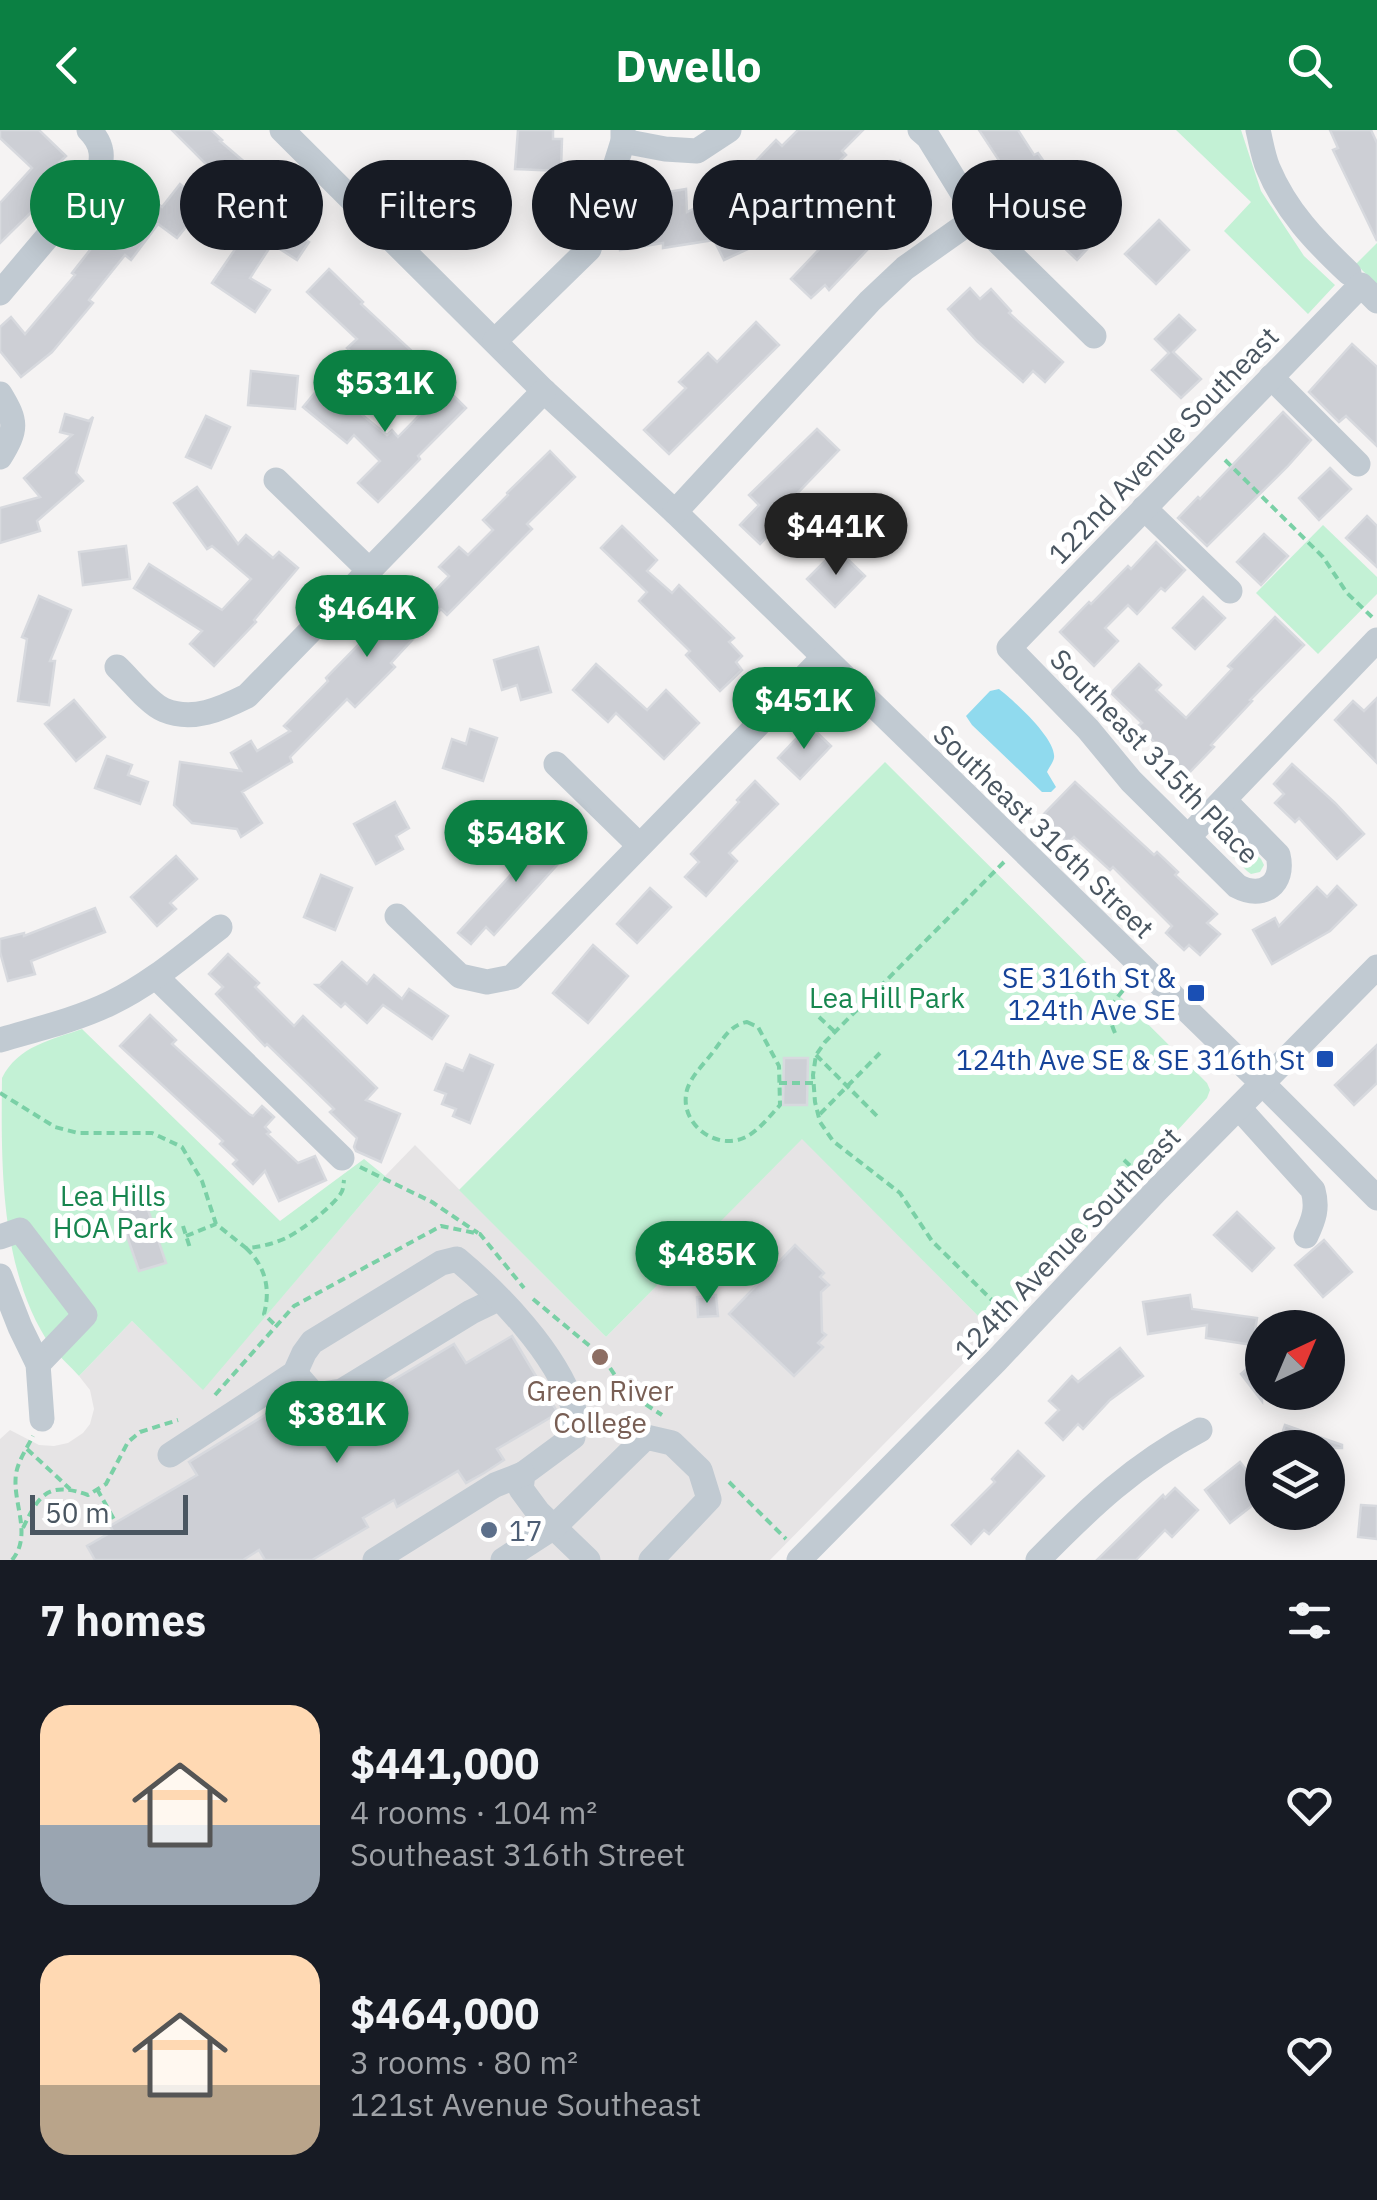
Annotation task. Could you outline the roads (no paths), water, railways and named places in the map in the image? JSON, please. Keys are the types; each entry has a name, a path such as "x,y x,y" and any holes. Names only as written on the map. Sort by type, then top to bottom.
{"street":[{"path":"0,293 98,178 103,157 95,136 88,130"},
{"name":"Southeast 316th Street","path":"282,130 544,390 675,512 1377,1198"},
{"path":"495,341 589,249 623,136 665,149 697,151 729,130"},
{"path":"920,130 952,177"},
{"path":"1258,130 1267,166 1299,222 1362,286"},
{"path":"675,512 870,301 905,268 952,235"},
{"path":"1005,250 1094,336"},
{"name":"122nd Avenue Southeast","path":"1009,648 1362,286"},
{"path":"1271,377 1358,464"},
{"path":"117,667 161,709 184,714 215,712 247,696 544,390"},
{"path":"0,394 11,412 13,436 0,457"},
{"path":"276,480 370,571"},
{"path":"1144,508 1230,591"},
{"name":"Southeast 315th Place","path":"1009,648 1088,729 1131,781 1238,886 1246,891 1266,890 1279,875 1278,856 1224,800"},
{"path":"1188,837 1373,651"},
{"path":"397,916 460,976 488,982 512,977 823,658"},
{"path":"556,764 639,845"},
{"path":"0,1040 111,1003 156,977 220,926"},
{"name":"124th Avenue Southeast","path":"801,1558 1377,966"},
{"path":"156,977 342,1158"},
{"path":"1239,1108 1313,1190 1315,1217 1306,1236"},
{"path":"0,1237 20,1230 85,1315 38,1364"},
{"path":"170,1455 296,1373 312,1342 441,1263 457,1260 478,1277 552,1362 574,1410 572,1436 523,1474 495,1486 374,1560"},
{"path":"2,1290 38,1364 42,1419"},
{"path":"296,1373 314,1395 342,1392 498,1300"},
{"path":"1038,1560 1118,1482 1167,1447 1200,1430"},
{"path":"503,1560 554,1527 646,1437 672,1443 700,1470 709,1498 651,1560"},
{"path":"523,1474 520,1489 588,1560"}],"water":[{"path":"999,689 1033,720 1049,741 1054,758 1047,772 1056,787 1051,792 1042,792 966,716 990,691"}],"place":[{"name":"SE 316th St & 124th Ave SE","path":"1196,993"},
{"name":"124th Ave SE & SE 316th St","path":"1325,1059"},
{"name":"Green River College","path":"600,1357"},
{"name":"17","path":"489,1530"}],"park label":[{"name":"Lea Hill Park","path":"887,997"},
{"name":"Lea Hills HOA Park","path":"113,1211"}]}
